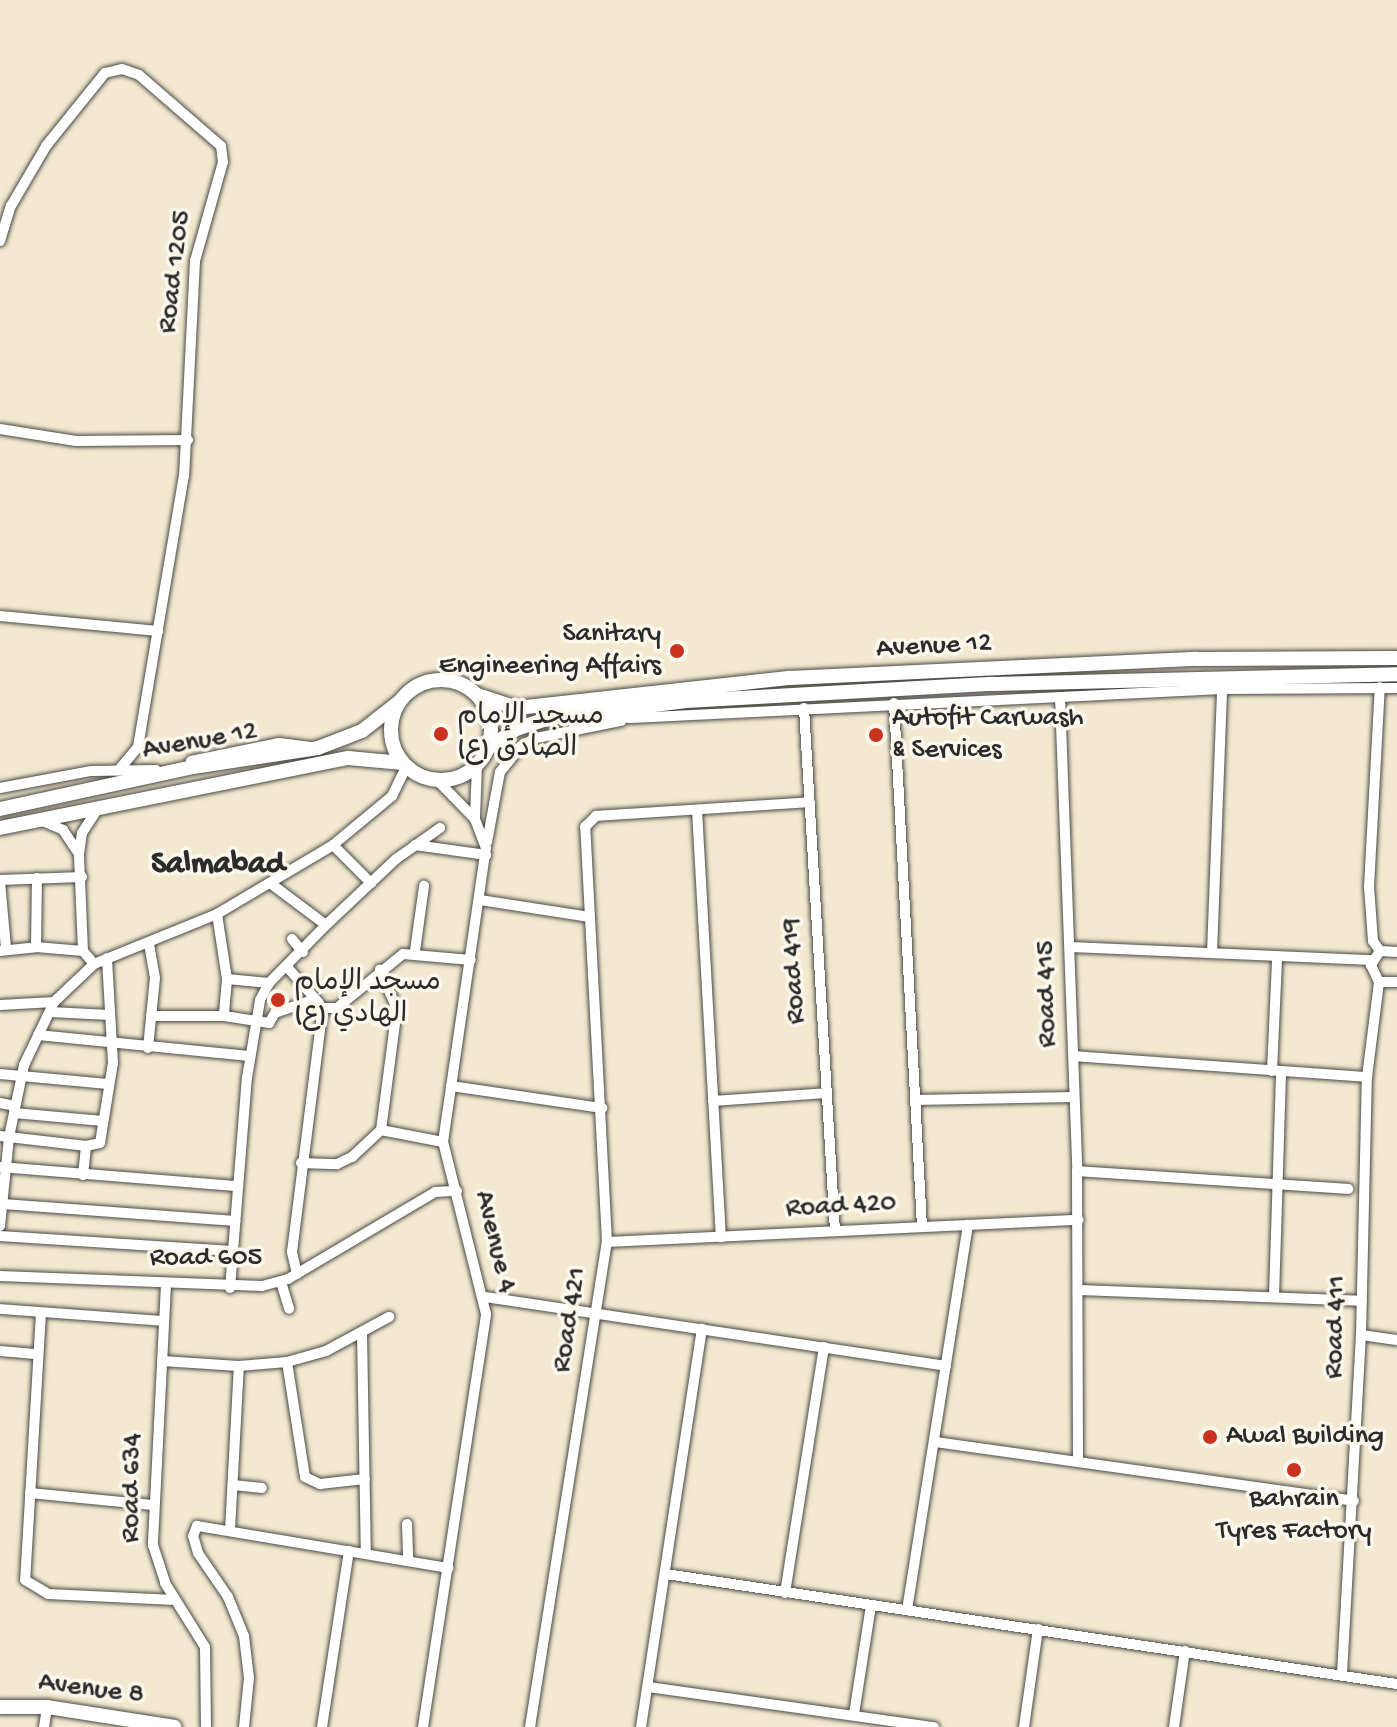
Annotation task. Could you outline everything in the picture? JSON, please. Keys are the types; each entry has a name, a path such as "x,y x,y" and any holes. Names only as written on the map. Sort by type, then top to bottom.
{"street":[{"name":"Road 1205","path":"0,241 11,206 46,146 105,73 122,69 139,75 217,140 223,162 201,230 192,293 188,440 138,747 119,770"},
{"path":"0,429 76,441 188,440"},
{"path":"0,616 158,631"},
{"name":"Avenue 12","path":"477,695 517,708 790,678 1197,659 1397,658"},
{"name":"Avenue 12","path":"488,748 532,723 587,713 792,693 1284,673 1397,674"},
{"path":"0,1226 4,1136 22,1076 52,1007 94,964 217,914 333,845 392,796 404,765 391,733 399,702 414,688 441,680 477,695 490,720 488,748 477,764 465,774 437,780 404,765"},
{"path":"1380,687 1369,887 1376,956 1371,970 1379,982 1397,982"},
{"path":"587,713 631,718 1222,689 1397,688"},
{"path":"1212,953 1222,689"},
{"name":"Road 415","path":"1060,697 1077,1171 1078,1462"},
{"name":"Avenue 12","path":"0,809 193,767 318,748 362,731 399,702"},
{"path":"894,703 922,1227"},
{"name":"Road 419","path":"804,708 835,1231"},
{"path":"415,845 486,851 500,772 521,746 631,718"},
{"path":"0,788 119,770 149,770 267,745 318,748"},
{"path":"138,747 149,770"},
{"name":"Avenue 12","path":"0,828 102,805 348,758 404,765"},
{"name":"Avenue 4","path":"423,1727 449,1568 485,1297 443,1142 486,851 475,819 477,764"},
{"name":"Avenue 4","path":"437,780 475,819"},
{"path":"721,1237 697,810 810,802"},
{"path":"94,964 83,951 79,854 86,823 102,805"},
{"name":"Road 421","path":"530,1727 607,1242 585,827 596,816 697,810"},
{"path":"38,819 63,830 79,854"},
{"path":"230,1288 249,1056 256,1021 269,983 371,883 440,828"},
{"path":"333,845 371,883"},
{"path":"82,877 0,881 3,945 83,951"},
{"path":"36,947 37,878"},
{"path":"270,883 326,925"},
{"path":"415,951 424,886"},
{"path":"480,900 590,917"},
{"path":"217,914 227,979 224,1016"},
{"path":"292,939 303,952"},
{"path":"148,1048 155,978 149,944"},
{"path":"1071,947 1212,953 1277,960 1376,956 1395,950"},
{"path":"151,1016 224,1016 271,1023 275,1013 319,1003 337,1008 380,970 415,951 471,960"},
{"path":"83,1175 103,1121 113,1045 107,958"},
{"path":"1274,1297 1277,960"},
{"path":"287,967 319,1003 294,1238 297,1274"},
{"path":"301,1163 337,1164 352,1157 381,1130 397,1009 380,970"},
{"path":"227,979 269,983"},
{"name":"Road 411","path":"1342,1674 1361,1335 1367,1077 1379,982"},
{"path":"0,1005 52,1007 110,1015"},
{"path":"38,1035 113,1045 249,1056"},
{"path":"1074,1056 1367,1077"},
{"path":"0,1074 108,1084"},
{"path":"451,1086 602,1108"},
{"path":"713,1101 826,1093"},
{"path":"915,1100 1073,1097"},
{"path":"0,1103 14,1109 103,1121"},
{"path":"381,1130 443,1142"},
{"path":"4,1136 92,1146"},
{"path":"3,1167 238,1186"},
{"name":"Road 605","path":"0,1276 230,1288 281,1282 435,1192 450,1168"},
{"path":"1077,1171 1348,1189"},
{"name":"Road 605","path":"435,1192 457,1191"},
{"path":"3,1204 235,1221"},
{"name":"Road 420","path":"607,1242 1078,1220"},
{"path":"907,1610 968,1225"},
{"path":"0,1236 233,1251"},
{"path":"294,1238 299,1256 311,1266"},
{"path":"281,1282 289,1309"},
{"name":"Road 634","path":"166,1285 152,1505 157,1564 175,1600 205,1647 206,1727"},
{"path":"1078,1290 1362,1301"},
{"path":"485,1297 946,1366"},
{"path":"0,1309 164,1321"},
{"path":"41,1313 23,1574 28,1586 48,1594 175,1600"},
{"path":"162,1361 239,1366 287,1362 362,1333 389,1317"},
{"path":"641,1727 702,1329"},
{"path":"362,1333 366,1554"},
{"path":"1361,1335 1397,1340"},
{"path":"785,1593 824,1347"},
{"path":"0,1351 38,1354"},
{"path":"287,1362 305,1477 320,1484 365,1479"},
{"path":"230,1530 239,1366"},
{"path":"935,1442 1354,1501"},
{"path":"233,1485 262,1488"},
{"path":"30,1493 152,1505"},
{"path":"407,1524 408,1561"},
{"path":"244,1727 249,1678 244,1636 193,1536 200,1525 449,1568"},
{"path":"322,1727 349,1551"},
{"path":"666,1574 1397,1684"},
{"path":"854,1714 871,1605"},
{"path":"1024,1727 1038,1629"},
{"path":"1174,1727 1185,1651"},
{"path":"648,1687 934,1727"},
{"name":"Avenue 8","path":"0,1707 47,1707 174,1727"},
{"path":"44,1727 47,1707"}],"place":[{"name":"Sanitary Engineering Affairs","path":"677,651"},
{"name":"مسجد الإمام الصادق (ع)","path":"441,734"},
{"name":"Autofit Carwash & Services","path":"876,735"},
{"name":"مسجد الإمام الهادي (ع)","path":"278,1000"},
{"name":"Awal Building","path":"1210,1437"},
{"name":"Bahrain Tyres Factory","path":"1294,1470"}],"district":[{"name":"Salmabad","path":"218,865"}]}
